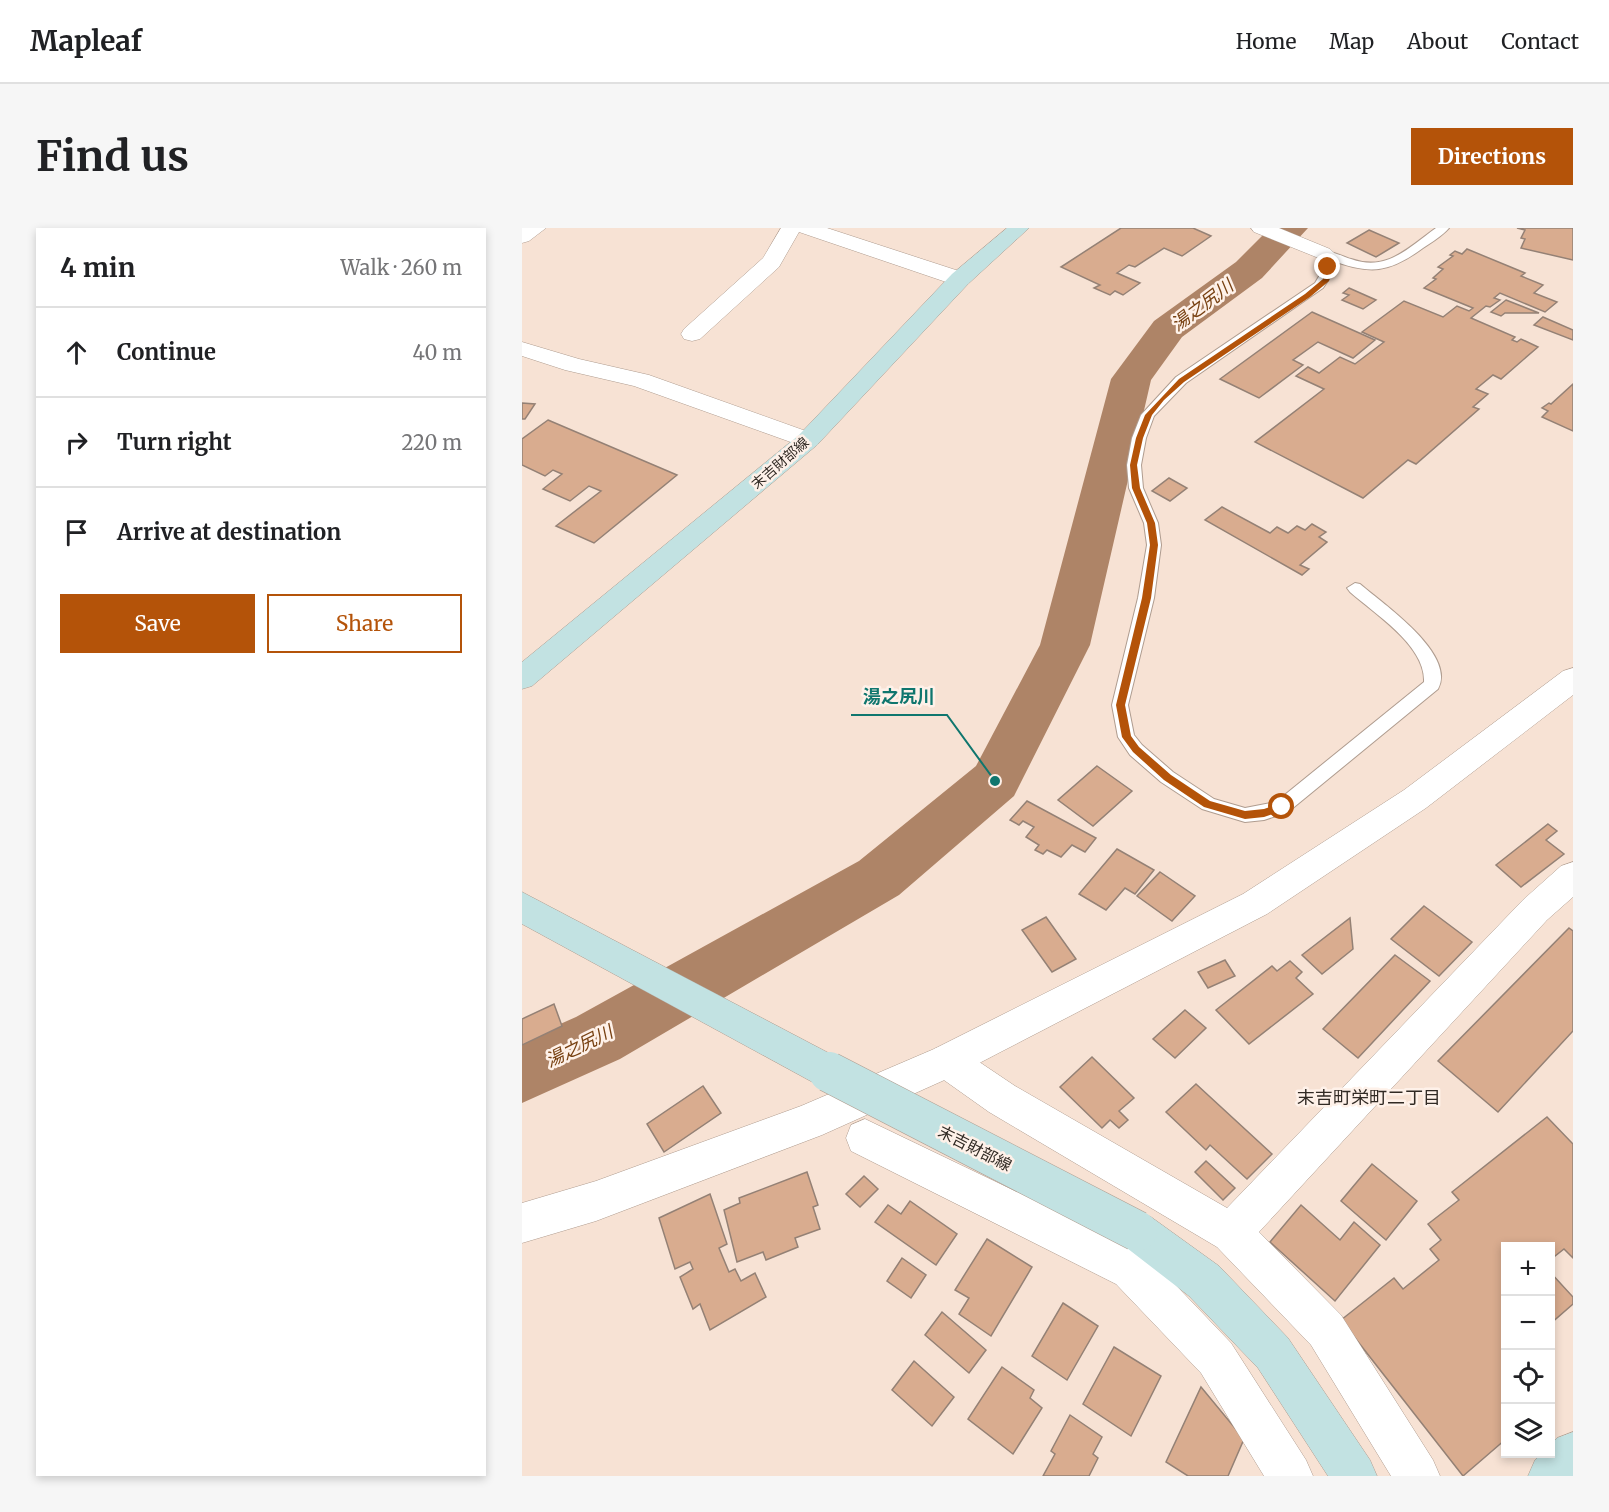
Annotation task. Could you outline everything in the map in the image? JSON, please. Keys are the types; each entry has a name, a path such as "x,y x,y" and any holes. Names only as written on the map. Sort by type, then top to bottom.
{"main road":[{"name":"末吉財部線","path":"522,678 808,440 960,279 1018,228"},
{"name":"末吉財部線","path":"522,907 829,1072 1137,1231 1204,1281 1273,1353 1354,1476"},
{"path":"1551,1476 1573,1454"}],"street":[{"path":"522,237 536,228"},
{"path":"692,334 771,262 791,228"},
{"path":"807,228 960,279"},
{"path":"1261,228 1323,253"},
{"path":"522,349 573,365 640,380 808,440"},
{"path":"522,1223 596,1201 808,1122 947,1061 1255,904 1414,799 1573,679"},
{"path":"1231,1233 1527,918 1573,876"},
{"path":"947,1061 1002,1099 1231,1233 1326,1330 1417,1476"},
{"path":"865,1138 1131,1269 1216,1358 1290,1476"}],"lane":[{"path":"1323,253 1364,266 1378,267 1392,264 1443,228"},
{"path":"1323,253 1328,267 1326,280 1308,296 1181,380 1148,415 1139,438 1134,465 1136,488 1151,523 1154,545 1146,598 1120,705 1126,737 1136,750 1167,777 1208,804 1245,815 1264,813 1282,807 1432,685 1433,671 1428,658 1355,588"}],"building":[{"path":"1121,228 1193,228 1211,236 1182,256 1164,248 1135,267 1129,265 1117,273 1140,283 1123,295 1115,291 1110,295 1094,288 1100,285 1061,267"},
{"path":"1517,228 1573,228 1573,260 1521,248 1525,239 1521,238 1525,230"},
{"path":"1369,230 1399,243 1376,257 1347,243"},
{"path":"1467,249 1525,273 1521,276 1543,285 1534,293 1557,302 1545,312 1500,293 1494,298 1500,300 1490,307 1486,306 1471,318 1515,337 1512,340 1517,342 1521,339 1538,347 1501,379 1493,375 1476,389 1488,394 1473,407 1479,409 1416,464 1408,460 1363,498 1255,442 1324,389 1296,376 1308,367 1319,373 1340,357 1355,364 1384,342 1362,332 1404,301 1443,317 1457,306 1469,311 1473,308 1424,288 1436,279 1433,278 1443,269 1438,267 1453,256 1450,255 1455,251 1462,254"},
{"path":"1349,288 1376,300 1363,309 1342,300 1349,295 1343,293"},
{"path":"1506,300 1539,313 1505,313 1501,316 1491,312"},
{"path":"1312,312 1375,340 1353,358 1318,342 1293,360 1303,365 1259,398 1220,379"},
{"path":"1543,317 1573,330 1573,340 1534,325"},
{"path":"1573,384 1573,431 1542,417 1548,411 1542,408 1551,404"},
{"path":"522,403 535,404 525,419 522,419"},
{"path":"548,420 677,475 594,543 556,526 601,491 589,486 570,501 543,489 562,474 553,470 545,476 522,465 522,439"},
{"path":"1169,478 1187,488 1170,501 1152,491"},
{"path":"1222,507 1270,533 1277,527 1288,533 1297,526 1305,530 1312,524 1326,532 1319,537 1327,542 1300,565 1309,569 1302,575 1205,520"},
{"path":"1097,766 1132,791 1093,826 1058,800"},
{"path":"1027,801 1096,838 1085,852 1072,845 1061,857 1047,850 1043,854 1035,850 1039,845 1026,837 1034,827 1023,821 1019,825 1010,820"},
{"path":"1548,824 1557,831 1546,840 1564,854 1521,887 1496,865"},
{"path":"1117,849 1154,870 1135,894 1125,888 1106,910 1079,894"},
{"path":"1160,872 1195,896 1172,921 1137,896"},
{"path":"1424,906 1472,942 1439,976 1391,939"},
{"path":"1046,917 1076,959 1052,972 1022,930"},
{"path":"1350,918 1353,949 1322,974 1302,955"},
{"path":"1569,928 1573,931 1573,1031 1498,1112 1438,1061"},
{"path":"1395,955 1430,981 1358,1058 1323,1029"},
{"path":"1225,960 1235,976 1208,988 1198,972"},
{"path":"1290,961 1302,972 1296,978 1313,994 1249,1044 1216,1010 1272,966 1277,971"},
{"path":"554,1004 562,1026 522,1045 522,1019"},
{"path":"1185,1010 1206,1028 1175,1058 1153,1039"},
{"path":"1092,1057 1134,1098 1119,1111 1128,1120 1119,1128 1110,1120 1102,1128 1060,1087"},
{"path":"1196,1084 1272,1154 1247,1179 1210,1145 1206,1150 1166,1112"},
{"path":"703,1086 721,1113 664,1152 647,1124"},
{"path":"1547,1117 1573,1144 1573,1258 1564,1249 1555,1256 1555,1242 1501,1242 1501,1443 1463,1476 1341,1320 1394,1278 1403,1289 1439,1260 1430,1249 1441,1240 1428,1224 1459,1200 1452,1192"},
{"path":"1206,1161 1235,1188 1223,1200 1195,1172"},
{"path":"1372,1164 1417,1201 1386,1240 1341,1201"},
{"path":"807,1172 818,1205 813,1207 820,1229 795,1238 798,1247 766,1260 763,1252 737,1262 724,1210 740,1203 739,1198"},
{"path":"864,1176 878,1189 860,1207 846,1194"},
{"path":"710,1194 727,1244 719,1248 729,1272 735,1269 741,1281 755,1273 766,1297 710,1330 700,1304 693,1309 680,1277 693,1269 690,1262 675,1269 659,1218"},
{"path":"910,1201 957,1234 936,1265 875,1222 888,1205 901,1214"},
{"path":"1301,1205 1340,1240 1354,1222 1380,1245 1335,1301 1270,1242"},
{"path":"987,1239 1032,1267 991,1336 959,1314 969,1298 955,1290"},
{"path":"902,1258 926,1275 911,1298 887,1281"},
{"path":"1555,1277 1573,1297 1573,1304 1555,1320"},
{"path":"1063,1303 1098,1326 1067,1380 1032,1356"},
{"path":"942,1312 986,1350 969,1373 925,1335"},
{"path":"1114,1347 1161,1376 1131,1436 1083,1404"},
{"path":"914,1361 954,1397 932,1426 892,1390"},
{"path":"1002,1367 1034,1390 1030,1398 1042,1408 1013,1454 968,1419"},
{"path":"1201,1387 1244,1439 1228,1476 1188,1476 1166,1462"},
{"path":"1070,1415 1102,1437 1093,1454 1098,1458 1089,1476 1043,1476 1055,1454 1051,1451"}],"waterway":[{"name":"湯之尻川","path":"522,1073 598,1038 879,878 995,781 1065,645 1131,379 1168,329 1249,270 1290,228"}],"place":[{"name":"湯之尻川","path":"995,781"}],"district":[{"name":"末吉町栄町二丁目","path":"1369,1097"}],"route":[{"path":"1282,807 1264,813 1245,815 1225,811 1208,804 1167,777 1136,750 1126,737 1120,705 1146,598 1154,545 1151,523 1136,488 1134,465 1139,438 1148,415 1162,398 1181,380 1308,296 1326,280 1328,267"}]}
